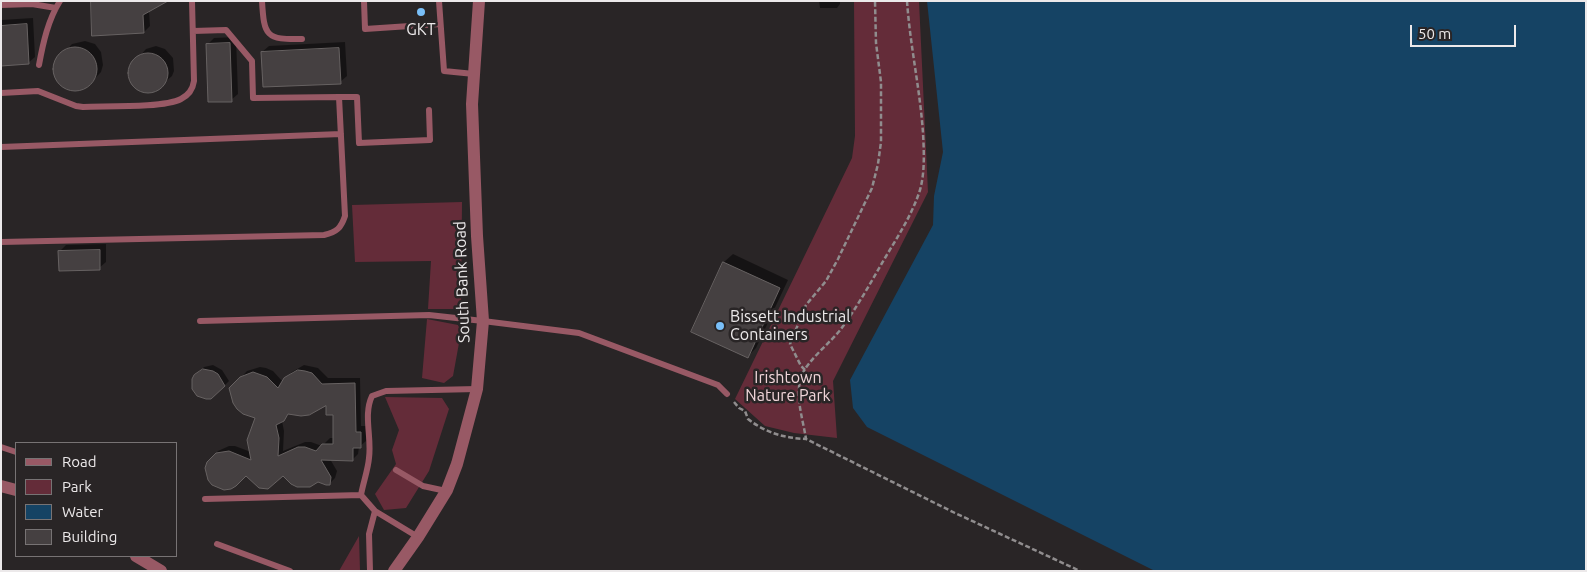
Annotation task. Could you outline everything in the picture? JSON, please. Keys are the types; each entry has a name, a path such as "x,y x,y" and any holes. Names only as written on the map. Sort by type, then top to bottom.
{"street":[{"name":"South Bank Road","path":"394,571 418,537 446,491 457,464 477,389 483,321 476,226 472,104 479,1"},
{"path":"1,486 15,490"},
{"path":"138,557 158,570"}],"lane":[{"path":"1,93 38,91 83,107 165,104 182,99 193,88 194,81 192,1"},
{"path":"262,1 263,24 268,32 280,40 302,39"},
{"path":"364,1 364,29 440,24"},
{"path":"439,1 444,71 474,74"},
{"path":"1,5 58,4 42,44 39,65"},
{"path":"192,31 226,30 252,61 253,98 357,97 359,143 430,140 429,110"},
{"path":"1,242 324,235 334,233 341,227 345,216 339,97"},
{"path":"1,147 341,134"},
{"path":"200,322 429,315 579,333 718,385 727,394"},
{"path":"361,496 370,457 368,404 372,396 386,391 477,389"},
{"path":"1,446 15,452"},
{"path":"396,470 422,486 446,491"},
{"path":"205,500 361,496 375,511 418,537"},
{"path":"370,571 369,534 375,511"},
{"path":"217,544 290,571"}],"path":[{"path":"805,370 790,344 796,325 806,305 826,281 838,259 872,188 878,164 881,142 881,82 876,43 875,1"},
{"path":"806,439 800,405 799,386 802,374 831,341 863,298 909,217 920,190 924,148 921,105 907,1"},
{"path":"727,394 739,408 745,411 748,419 754,424 786,438 806,439 955,513 1080,571"}],"green space":[{"name":"Irishtown Nature Park","path":"854,1 919,1 928,192 833,381 837,438 794,433 765,426 735,399 852,158 855,136"},
{"path":"462,202 461,309 428,309 431,261 355,262 352,205"},
{"path":"427,319 458,325 461,332 453,376 444,383 422,378"},
{"path":"385,397 442,398 449,409 429,471 406,508 384,510 375,494 396,464 392,450 399,430"},
{"path":"359,536 360,571 339,571"}],"water":[{"path":"927,1 1586,1 1586,571 1155,571 867,427 853,408 850,380 933,225 934,196 943,152"}],"building":[{"path":"91,1 168,1 143,15 144,33 92,36"},
{"path":"27,24 29,64 1,66 1,26"},
{"path":"230,43 232,102 208,102 206,44"},
{"path":"75,47 87,51 93,57 97,69 93,81 87,87 75,91 63,87 57,81 53,69 57,57 63,51"},
{"path":"339,48 341,84 263,87 261,52"},
{"path":"152,53 159,56 165,62 168,73 167,81 159,90 152,93 144,93 137,90 129,81 128,69 131,62 140,54"},
{"path":"100,250 100,270 59,271 58,251"},
{"path":"723,262 780,288 748,358 691,332"},
{"path":"203,369 218,374 225,386 211,399 197,396 192,389 194,375"},
{"path":"298,370 312,373 322,384 355,383 356,432 361,432 361,448 353,448 353,461 321,460 331,477 330,485 318,482 310,487 297,487 283,476 268,489 259,488 246,476 231,489 224,490 212,485 208,480 205,468 207,462 216,453 229,451 251,460 247,440 255,418 243,414 237,409 233,403 229,388 240,377 253,372 267,377 278,388 284,378","holes":["326,406 326,415 333,415 333,444 322,444 316,451 305,447 298,447 278,456 279,438 276,425 284,421 288,414 309,415"]}],"place":[{"name":"GKT","path":"421,12"},
{"name":"Bissett Industrial Containers","path":"720,326"}]}
